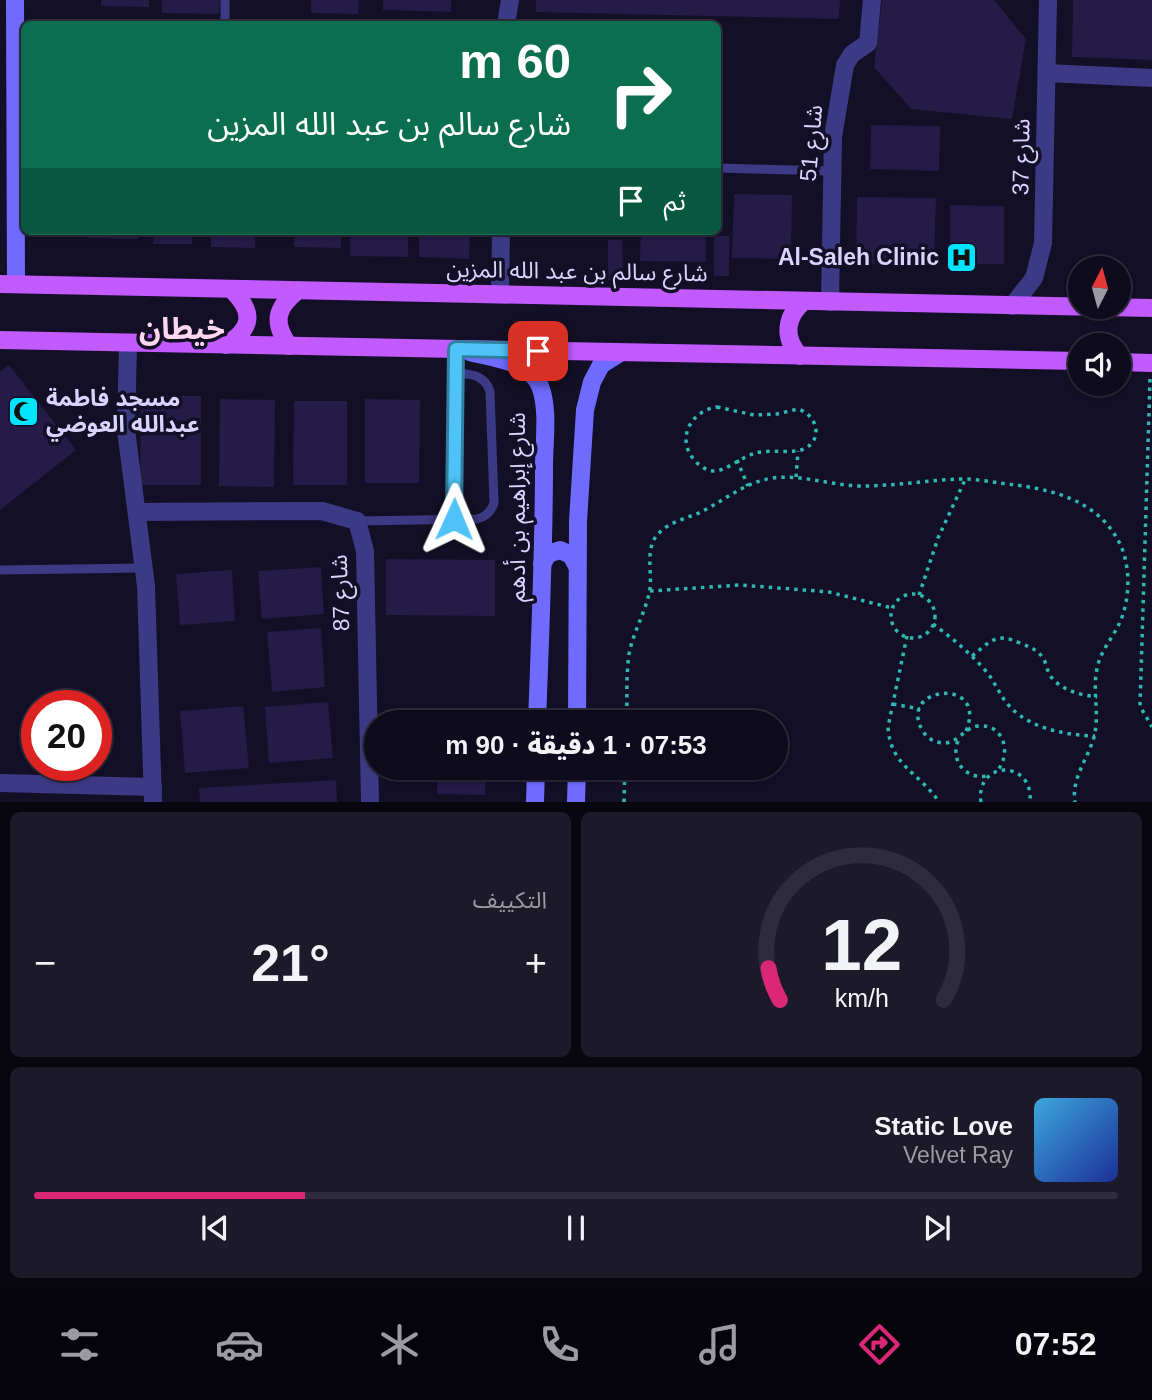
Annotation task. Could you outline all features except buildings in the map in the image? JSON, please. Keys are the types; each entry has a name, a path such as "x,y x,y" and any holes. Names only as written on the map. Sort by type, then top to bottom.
{"main road":[{"name":"شارع سالم بن عبد الله المزين","path":"8,284 1152,308"},
{"path":"226,345 241,335 248,319 244,302 232,289"},
{"path":"289,346 280,333 278,317 284,302 297,291"},
{"path":"800,356 790,343 788,327 793,312 804,301"},
{"path":"0,340 1068,361"},
{"path":"1131,362 1151,363"}],"street":[{"path":"8,284 15,0"},
{"path":"506,21 510,0"},
{"name":"51 شارع","path":"830,302 833,138 845,65 852,54 868,43 872,0"},
{"name":"شارع 37","path":"1012,306 1034,278 1043,243 1048,0"},
{"path":"1047,73 1152,78"},
{"path":"500,293 501,235"},
{"path":"0,783 153,794 144,568 126,430 128,343"},
{"name":"شارع إبراهيم بن أدهم","path":"456,349 515,364 540,385 544,413 537,710"},
{"path":"577,710 578,521 585,410 592,382 601,365 620,353"},
{"name":"شارع 87","path":"138,512 322,511 357,521 365,551 370,802"},
{"path":"542,564 548,554 560,550 571,555 578,566"},
{"path":"535,802 536,780"},
{"path":"576,780 576,802"}],"lane":[{"path":"225,0 225,21"},
{"path":"721,168 832,172"},
{"path":"454,519 456,349"},
{"path":"357,521 483,518 492,509 494,503 490,391 484,380 478,376 456,373"},
{"path":"0,570 144,568"}],"path":[{"path":"1151,363 1140,706 1152,727"},
{"path":"717,407 754,415 777,414 798,408 811,416 817,430 811,444 798,451 756,453 719,471 711,470 692,458 686,444 686,436 696,415 717,407"},
{"path":"796,478 798,451"},
{"path":"737,460 748,486"},
{"path":"627,710 629,656 650,591 651,547 657,535 667,527 748,486 775,478 862,486 965,479 1031,485 1060,494 1087,507 1111,526 1122,548 1128,572 1127,597 1121,621 1101,654 1097,668 1095,736 1085,765 1076,780 1075,802"},
{"path":"919,595 938,538 965,479"},
{"path":"650,591 752,586 829,592 892,608"},
{"path":"906,594 919,595 931,603 933,624 922,635 900,634 891,622 892,608 895,602 906,594"},
{"path":"933,624 963,646 988,673 1008,704 1027,718 1048,729 1071,735 1095,736"},
{"path":"906,636 888,727 892,750 939,802"},
{"path":"972,656 992,640 1010,638 1040,654 1045,660 1049,676 1059,685 1071,691 1097,697"},
{"path":"958,738 955,754 961,768 974,776 990,775 997,771 1006,756 1006,748 998,733 982,726 944,743 929,738 920,725 920,709 931,696 939,693 955,695 962,699 970,714 966,731"},
{"path":"893,704 920,709"},
{"path":"997,771 1015,772 1022,776 1031,791 1030,802"},
{"path":"981,802 980,790 990,775"},
{"path":"624,802 625,780"}],"place":[{"name":"Al-Saleh Clinic","path":"962,257"},
{"name":"مسجد فاطمة عبدالله العوضي","path":"23,411"}],"district":[{"name":"خيطان","path":"182,329"}],"route":[{"path":"454,519 456,349 538,351"}]}
